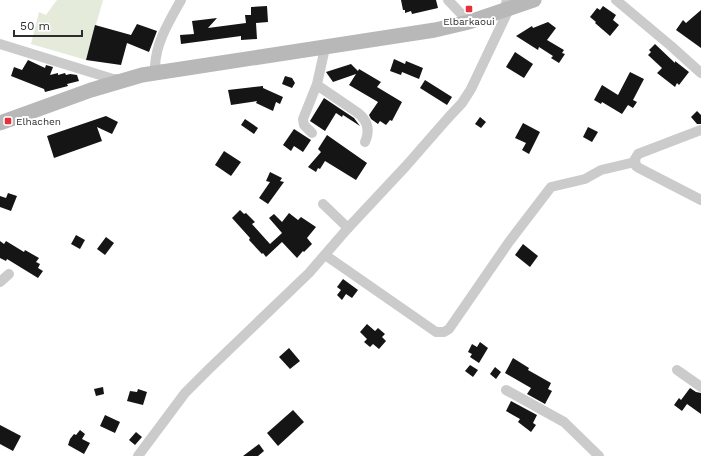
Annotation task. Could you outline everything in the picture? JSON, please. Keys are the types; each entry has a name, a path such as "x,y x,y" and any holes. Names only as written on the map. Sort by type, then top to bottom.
{"main road":[{"path":"0,123 92,90 127,80 162,72 326,48 435,30 469,22 508,5 534,0"}],"street":[{"path":"162,72 156,66 158,50 164,32 182,0"},
{"path":"448,0 469,22"},
{"path":"616,0 701,73"},
{"path":"138,456 190,388 309,273 462,103 472,89 508,5"},
{"path":"0,44 113,79 127,80"},
{"path":"312,133 304,125 303,119 317,85 326,48"},
{"path":"317,85 364,118 368,126 365,142"},
{"path":"701,130 635,156 636,166 643,171 701,200"},
{"path":"325,255 436,332 444,332 449,329 550,187 585,179 601,170 635,162"},
{"path":"323,204 348,228"},
{"path":"0,282 10,274"},
{"path":"677,370 701,387"},
{"path":"506,390 564,422 599,456"}],"green space":[{"path":"57,0 103,0 86,60 31,44 39,12 46,15"}],"building":[{"path":"401,0 436,0 438,8 412,14 411,11 405,13"},
{"path":"267,6 268,22 256,23 257,39 241,40 241,36 181,44 180,35 194,34 192,21 217,18 208,28 246,23 245,15 251,15 251,7"},
{"path":"603,6 616,15 613,20 619,25 610,36 590,17 597,8 600,10"},
{"path":"701,10 701,48 676,30 683,20 686,23"},
{"path":"548,22 556,28 547,40 564,50 562,53 565,54 559,63 551,58 553,56 539,47 538,50 516,36 532,26 533,28"},
{"path":"137,24 157,31 149,52 127,43 121,65 86,60 95,25 131,35"},
{"path":"655,44 675,63 675,61 689,72 679,85 677,83 675,87 657,73 662,68 648,55 651,52 649,50"},
{"path":"515,52 533,64 524,78 506,67"},
{"path":"394,59 405,64 406,61 423,68 419,79 402,72 401,75 390,71"},
{"path":"28,60 45,68 46,65 53,67 50,75 65,73 66,75 77,75 79,81 67,84 68,86 45,92 44,89 11,76 14,67 22,70"},
{"path":"351,64 358,71 359,69 381,82 377,87 402,102 392,121 390,120 386,125 380,121 378,124 371,119 369,115 378,102 349,85 356,74 333,82 326,72"},
{"path":"630,72 644,79 633,100 637,102 633,108 628,105 622,114 602,102 601,104 594,100 602,85 618,95"},
{"path":"285,76 292,78 295,83 292,88 282,84"},
{"path":"425,80 452,97 447,105 420,88"},
{"path":"263,86 263,88 283,97 280,104 276,102 273,111 256,103 257,101 231,105 228,90"},
{"path":"324,98 354,118 360,126 343,115 342,117 336,113 325,131 310,121"},
{"path":"697,111 701,115 701,124 697,124 691,117"},
{"path":"106,116 118,122 112,134 97,127 102,141 54,158 47,136"},
{"path":"480,117 486,122 481,128 475,124"},
{"path":"245,119 258,128 254,134 241,125"},
{"path":"523,123 540,132 529,154 522,150 526,143 515,138"},
{"path":"588,127 598,132 592,142 583,137"},
{"path":"294,129 311,140 303,152 294,146 291,151 283,145"},
{"path":"327,135 367,163 356,180 325,161 316,172 308,167 321,152 318,149"},
{"path":"224,151 241,162 231,176 215,165"},
{"path":"270,172 282,178 280,181 284,182 268,204 259,198 270,182 266,181"},
{"path":"8,193 17,196 11,211 0,207 0,196 6,198"},
{"path":"240,210 244,214 246,213 255,222 252,224 270,244 282,233 269,218 274,214 282,222 289,213 298,220 301,217 316,227 307,238 312,244 297,258 282,242 266,257 249,240 250,238 232,218"},
{"path":"76,235 85,240 80,249 71,244"},
{"path":"106,237 114,243 105,255 97,249"},
{"path":"0,241 4,244 6,241 24,252 25,250 39,258 36,262 40,264 38,268 43,271 38,278 7,259 6,261 0,258"},
{"path":"523,244 538,256 530,267 515,255"},
{"path":"343,279 358,290 352,298 346,294 342,300 337,295 341,290 337,287"},
{"path":"367,324 375,331 378,328 385,334 382,337 386,341 379,349 373,344 370,347 364,342 367,339 360,332"},
{"path":"480,342 488,348 479,363 470,357 472,354 468,352 472,344 477,347"},
{"path":"289,348 300,361 290,369 279,357"},
{"path":"513,358 529,368 528,370 551,383 548,389 552,391 545,404 527,394 531,388 505,373"},
{"path":"470,365 478,370 473,377 465,371"},
{"path":"495,367 501,372 496,379 490,374"},
{"path":"103,387 104,394 96,396 94,389"},
{"path":"690,388 701,393 701,414 687,404 682,411 674,405 679,398 681,400"},
{"path":"138,389 147,392 143,405 127,401 130,391 137,392"},
{"path":"511,401 537,415 533,423 536,425 531,432 518,422 520,419 506,411"},
{"path":"293,410 304,422 278,446 267,433"},
{"path":"105,415 120,422 115,433 100,426"},
{"path":"0,425 21,436 13,451 0,444"},
{"path":"80,430 85,434 82,439 90,443 84,454 68,445 74,434 76,435"},
{"path":"136,432 142,437 135,445 129,440"},
{"path":"259,444 264,451 258,456 243,456"}],"place":[{"name":"Elbarkaoui","path":"469,9"},
{"name":"Elhachen","path":"8,121"}]}
